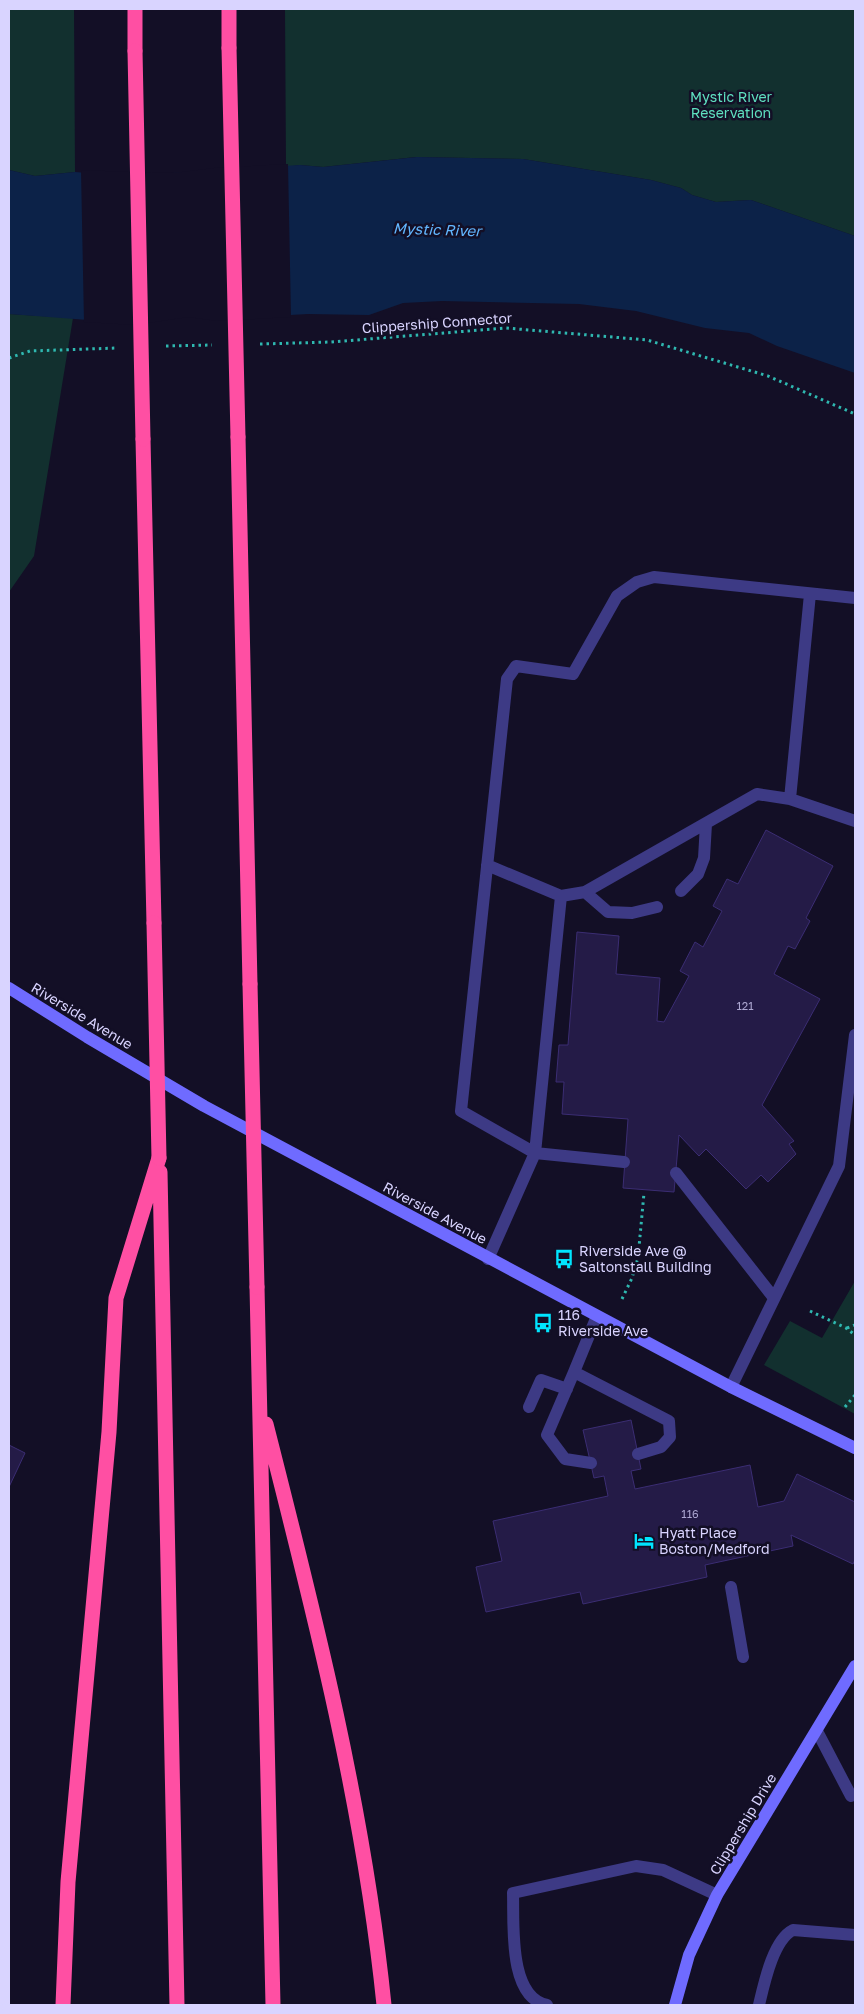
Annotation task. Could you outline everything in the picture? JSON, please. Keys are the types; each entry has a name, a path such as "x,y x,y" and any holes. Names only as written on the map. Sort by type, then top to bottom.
{"highway":[{"path":"134,9 178,2005"},
{"path":"228,9 273,2005"},
{"path":"62,2005 68,1882 108,1432 116,1298 159,1158"},
{"path":"260,1397 316,1620 350,1776 373,1913 384,2005"}],"main road":[{"name":"Riverside Avenue","path":"9,988 87,1037 204,1106 731,1387 855,1448"},
{"name":"Clippership Drive","path":"675,2005 689,1955 717,1895 818,1731 855,1666"}],"lane":[{"path":"624,1162 535,1153 461,1111 507,679 516,666 573,674 617,596 637,582 654,577 855,598"},
{"path":"790,799 810,594"},
{"path":"487,865 561,896 585,892 757,794 790,799 855,821"},
{"path":"681,891 698,874 704,858 706,824"},
{"path":"585,892 608,912 632,913 657,907"},
{"path":"488,1259 535,1153 561,896"},
{"path":"731,1387 839,1166 855,1036"},
{"path":"676,1173 774,1298"},
{"path":"591,1463 565,1458 547,1435 597,1316"},
{"path":"574,1372 669,1421 670,1437 661,1447 638,1454"},
{"path":"529,1407 541,1380 567,1389"},
{"path":"731,1587 742,1658"},
{"path":"818,1731 851,1796"},
{"path":"547,2005 540,2004 524,1988 515,1962 513,1893 636,1866 663,1870 717,1895"},
{"path":"760,2005 776,1951 784,1937 793,1930 855,1935"}],"path":[{"name":"Clippership Connector","path":"253,344 331,342 506,328 647,340 768,376 855,414"},
{"path":"156,347 214,345"},
{"path":"9,358 30,350 117,348"},
{"path":"622,1299 632,1278 638,1258 644,1193"},
{"path":"810,1311 846,1328 855,1335"},
{"path":"846,1328 855,1325"},
{"path":"845,1407 855,1395"}],"green space":[{"path":"9,9 74,9 75,172 35,176 9,170"},
{"name":"Mystic River Reservation","path":"285,9 855,9 855,236 751,200 716,202 692,195 681,188 651,180 523,159 416,157 323,167 300,165 286,167"},
{"path":"9,314 73,318 34,556 9,592"},
{"path":"855,1281 855,1414 764,1365 790,1321 822,1338"}],"water":[{"name":"Mystic River","path":"417,157 523,159 651,180 681,188 692,195 716,202 751,200 855,236 855,373 777,346 749,333 705,328 636,311 579,304 442,301 403,303 369,315 308,314 217,319 188,315 101,321 9,314 9,170 35,176 75,172 123,176 300,165 323,167"}],"pier":[{"path":"288,164 291,317 217,321 188,317 135,325 84,322 81,170 152,173"}],"building":[{"path":"766,830 833,866 806,918 810,921 795,949 788,946 774,974 820,999 762,1105 794,1141 789,1144 796,1154 768,1182 761,1175 746,1189 706,1149 699,1156 679,1135 674,1192 623,1188 628,1119 562,1114 564,1082 556,1082 559,1045 568,1045 577,932 619,936 616,974 660,978 657,1021 664,1022 689,976 680,971 695,942 703,947 722,911 713,906 727,879 738,884"},
{"path":"631,1420 641,1469 631,1471 635,1489 750,1465 758,1507 784,1501 797,1474 855,1502 855,1560 853,1564 791,1535 793,1546 705,1565 707,1577 583,1604 580,1592 486,1612 476,1567 502,1561 493,1521 608,1496 604,1476 594,1478 583,1430"},
{"path":"9,1445 25,1453 9,1487"}],"place":[{"name":"Riverside Ave @ Saltonstall Building","path":"564,1259"},
{"name":"116 Riverside Ave","path":"543,1323"},
{"name":"Hyatt Place Boston/Medford","path":"644,1541"}]}
